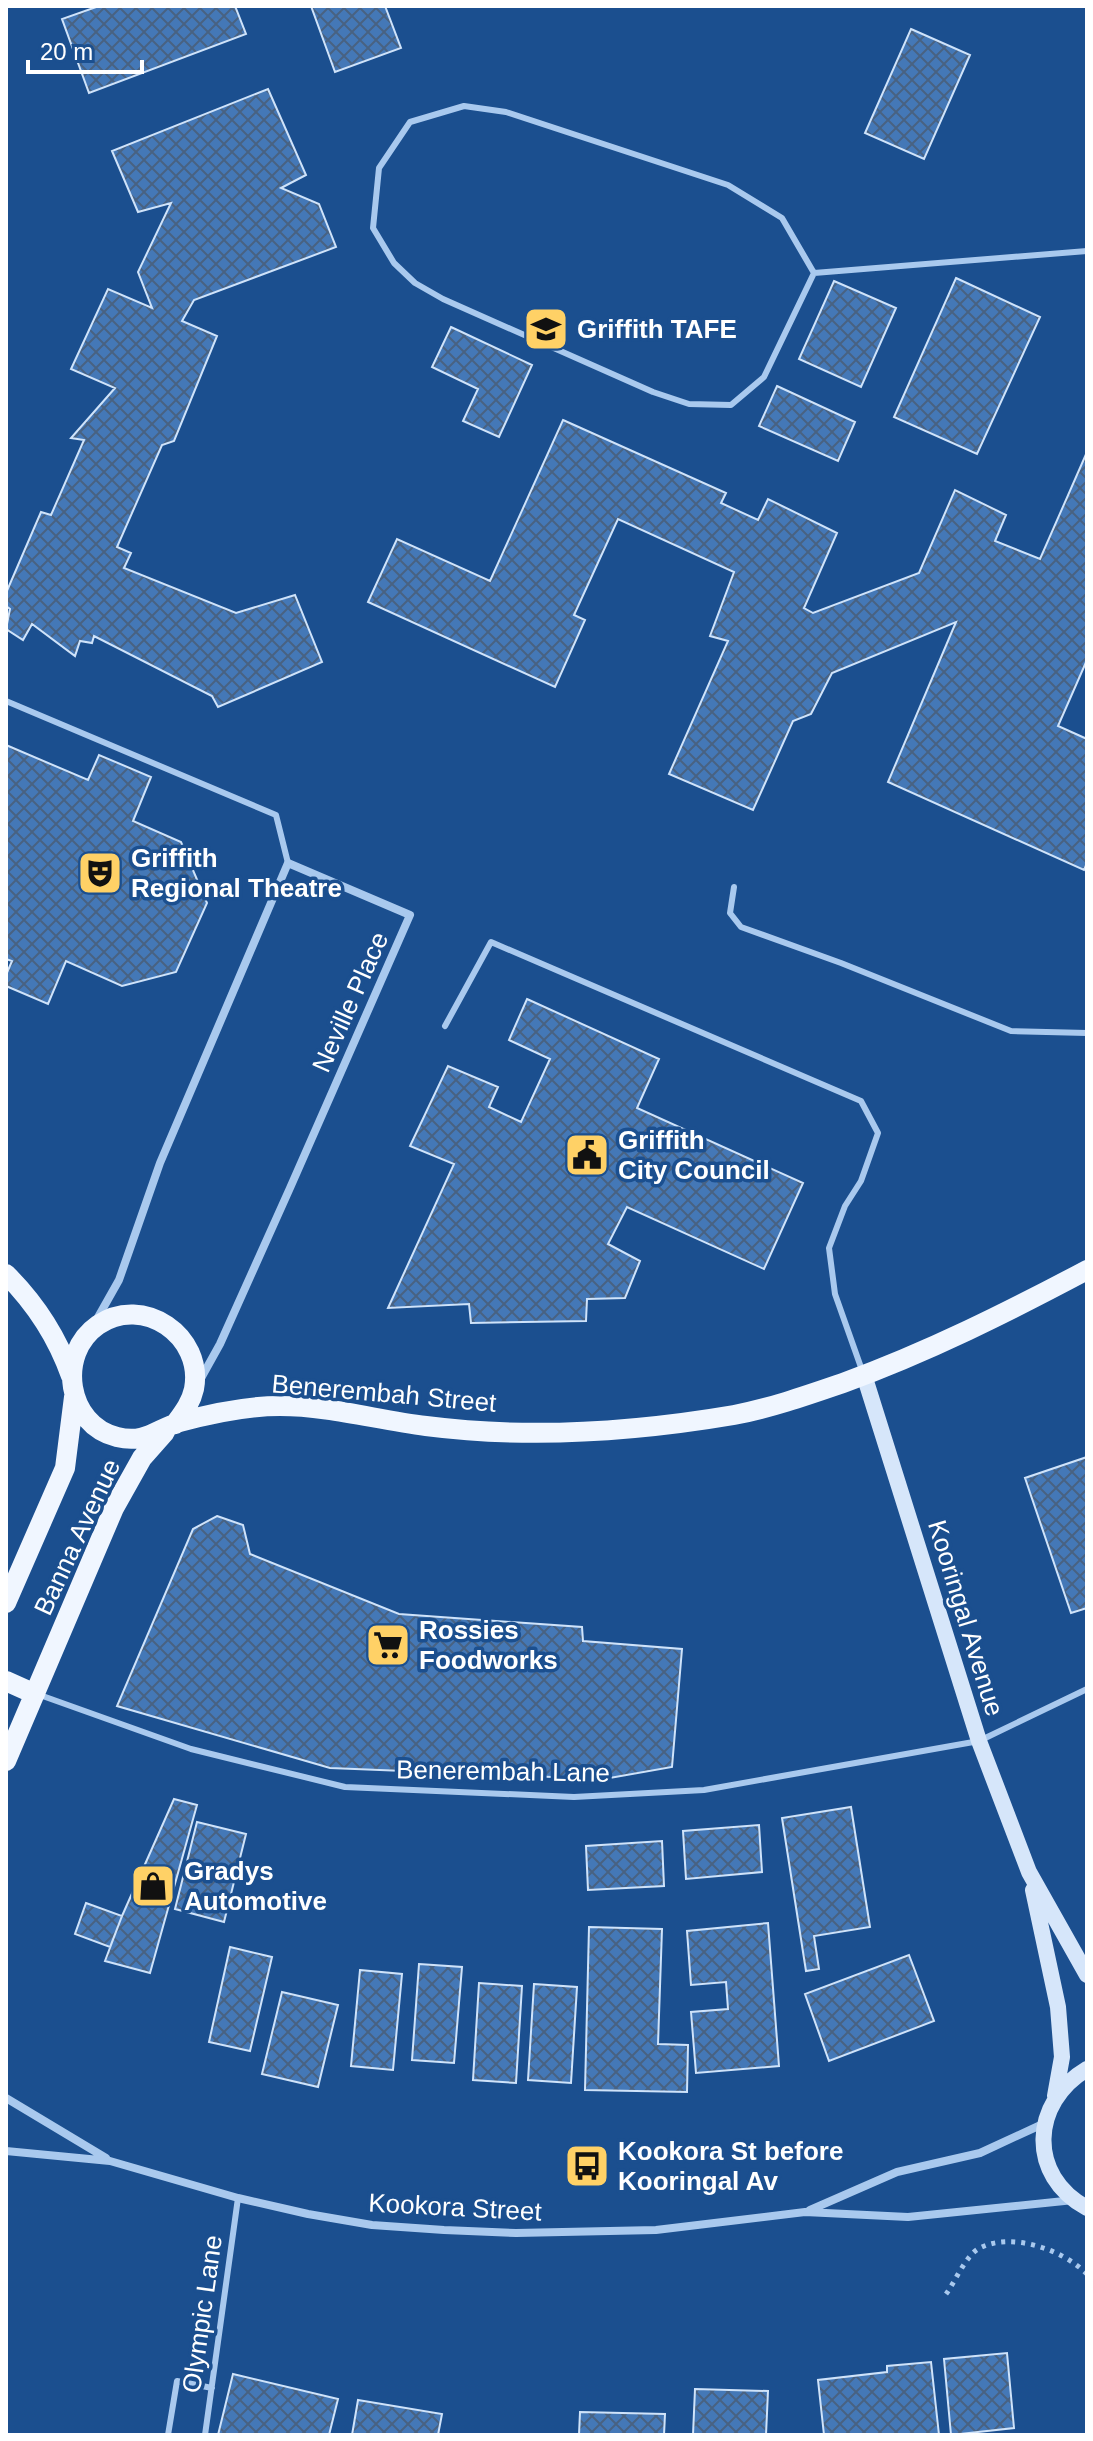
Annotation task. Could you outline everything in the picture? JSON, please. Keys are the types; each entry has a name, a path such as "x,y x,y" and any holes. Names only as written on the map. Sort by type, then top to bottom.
{"main road":[{"name":"Benerembah Street","path":"171,1426 218,1413 279,1406 306,1407 427,1426 491,1431 657,1426 738,1414 803,1397 952,1339 1087,1270"},
{"path":"6,1274 49,1325 61,1347 74,1397 90,1421 113,1436 132,1439 151,1436 171,1426 186,1409 194,1391 196,1373 191,1354 175,1331 152,1317 133,1314 115,1317 98,1325 85,1338 75,1356 71,1376"},
{"name":"Banna Avenue","path":"6,1603 65,1468 74,1397"},
{"name":"Banna Avenue","path":"6,1761 126,1484 142,1458 171,1426"},
{"path":"6,1681 35,1694"}],"street":[{"name":"Neville Place","path":"194,1391 220,1344 410,915 288,863"},
{"path":"85,1338 119,1280 160,1163 288,863"},
{"name":"Kooringal Avenue","path":"864,1375 979,1741 1029,1872 1087,1975"},
{"name":"Kooringal Avenue","path":"1029,1872 1058,2007 1062,2057 1055,2096 1045,2123"},
{"path":"1055,2096 1072,2078 1087,2069"},
{"name":"Kookora Street","path":"6,2098 110,2161"},
{"path":"1045,2123 1043,2145 1048,2166 1059,2185 1080,2204"},
{"name":"Kookora Street","path":"805,2212 897,2172 980,2153 1045,2123"},
{"name":"Kookora Street","path":"6,2151 110,2161 238,2198 372,2225 516,2233 656,2230 805,2212 908,2217 1080,2204"}],"lane":[{"path":"464,106 506,112 728,185 782,218 814,273 764,377 731,405 689,404 653,392 443,299 415,283 394,263 373,228 379,168 410,122 464,106"},
{"path":"814,273 1087,251"},
{"path":"6,701 276,815 288,863"},
{"path":"734,887 730,913 741,927 1011,1031 1087,1033"},
{"path":"445,1026 491,942 861,1101 878,1133 861,1181 845,1206 829,1248 835,1294 864,1375"},
{"name":"Benerembah Lane","path":"35,1694 191,1749 345,1787 574,1797 704,1790 979,1741 1087,1689"},
{"name":"Olympic Lane","path":"205,2435 238,2198"},
{"path":"168,2435 177,2381 212,2388"}],"path":[{"path":"946,2294 976,2250 998,2241 1030,2245 1056,2253 1087,2274"}],"building":[{"path":"99,6 235,6 246,34 89,93 62,19"},
{"path":"311,6 385,6 401,48 335,72"},
{"path":"911,29 970,55 924,159 865,133"},
{"path":"268,89 306,175 281,188 319,204 336,247 194,300 182,321 217,336 174,441 162,445 117,547 131,553 124,568 236,613 295,595 322,662 218,707 212,696 94,636 92,643 80,641 75,656 32,624 23,640 6,629 10,609 6,606 6,593 41,512 51,515 84,440 71,438 115,388 71,369 108,289 152,308 138,272 171,203 138,212 112,151"},
{"path":"956,278 1040,317 977,454 894,417"},
{"path":"834,281 896,308 861,387 799,359"},
{"path":"451,327 532,365 499,437 463,421 478,389 432,367"},
{"path":"777,386 855,422 838,461 759,426"},
{"path":"563,420 726,493 721,503 758,520 768,499 837,533 804,608 813,613 919,573 955,490 1006,515 995,541 1040,559 1087,452 1087,660 1058,726 1087,739 1087,863 1084,870 888,782 956,622 832,673 811,714 793,721 753,810 669,774 728,641 710,636 734,572 618,519 574,615 585,620 555,687 368,602 397,539 490,581"},
{"name":"Griffith Regional Theatre","path":"6,745 88,780 99,755 151,777 133,821 181,842 207,903 176,972 122,986 66,961 48,1004 6,986 6,975 12,961 6,959"},
{"name":"Griffith City Council","path":"527,999 659,1059 637,1108 803,1183 764,1269 627,1207 608,1244 640,1261 625,1298 587,1299 586,1321 471,1323 469,1304 388,1308 454,1164 410,1146 448,1066 498,1087 489,1107 521,1122 550,1059 509,1040"},
{"path":"1087,1457 1087,1608 1071,1613 1025,1478"},
{"name":"Rossies Foodworks","path":"217,1516 243,1525 250,1554 399,1614 582,1627 583,1641 682,1649 672,1767 604,1779 330,1768 117,1706 193,1529"},
{"path":"174,1799 197,1805 150,1973 105,1961 122,1916"},
{"path":"851,1807 870,1927 814,1936 819,1969 806,1971 782,1818"},
{"path":"197,1822 246,1834 224,1922 175,1909"},
{"path":"759,1825 762,1872 686,1879 683,1831"},
{"path":"662,1841 664,1886 588,1890 586,1846"},
{"path":"86,1903 122,1916 110,1947 75,1934"},
{"path":"768,1923 779,2066 696,2073 691,2012 728,2009 726,1982 691,1985 687,1931"},
{"path":"589,1927 662,1929 658,2044 688,2045 687,2092 585,2090"},
{"path":"230,1947 272,1957 250,2051 209,2042"},
{"path":"909,1955 934,2021 829,2061 805,1994"},
{"path":"419,1964 462,1967 454,2063 412,2060"},
{"path":"360,1970 402,1974 393,2070 351,2066"},
{"path":"479,1983 522,1986 516,2083 473,2080"},
{"path":"534,1984 577,1987 571,2083 528,2080"},
{"path":"282,1992 338,2005 318,2087 262,2074"},
{"path":"1007,2353 1014,2428 951,2435 944,2359"},
{"path":"931,2362 939,2435 824,2435 818,2380 887,2372 887,2366"},
{"path":"233,2374 338,2399 329,2435 218,2435"},
{"path":"695,2389 768,2391 766,2435 693,2435"},
{"path":"358,2400 442,2414 438,2435 352,2435"},
{"path":"580,2412 665,2414 664,2435 579,2435"}],"place":[{"name":"Griffith TAFE","path":"546,329"},
{"name":"Griffith Regional Theatre","path":"100,873"},
{"name":"Griffith City Council","path":"587,1155"},
{"name":"Rossies Foodworks","path":"388,1645"},
{"name":"Gradys Automotive","path":"153,1886"},
{"name":"Kookora St before Kooringal Av","path":"587,2166"}]}
